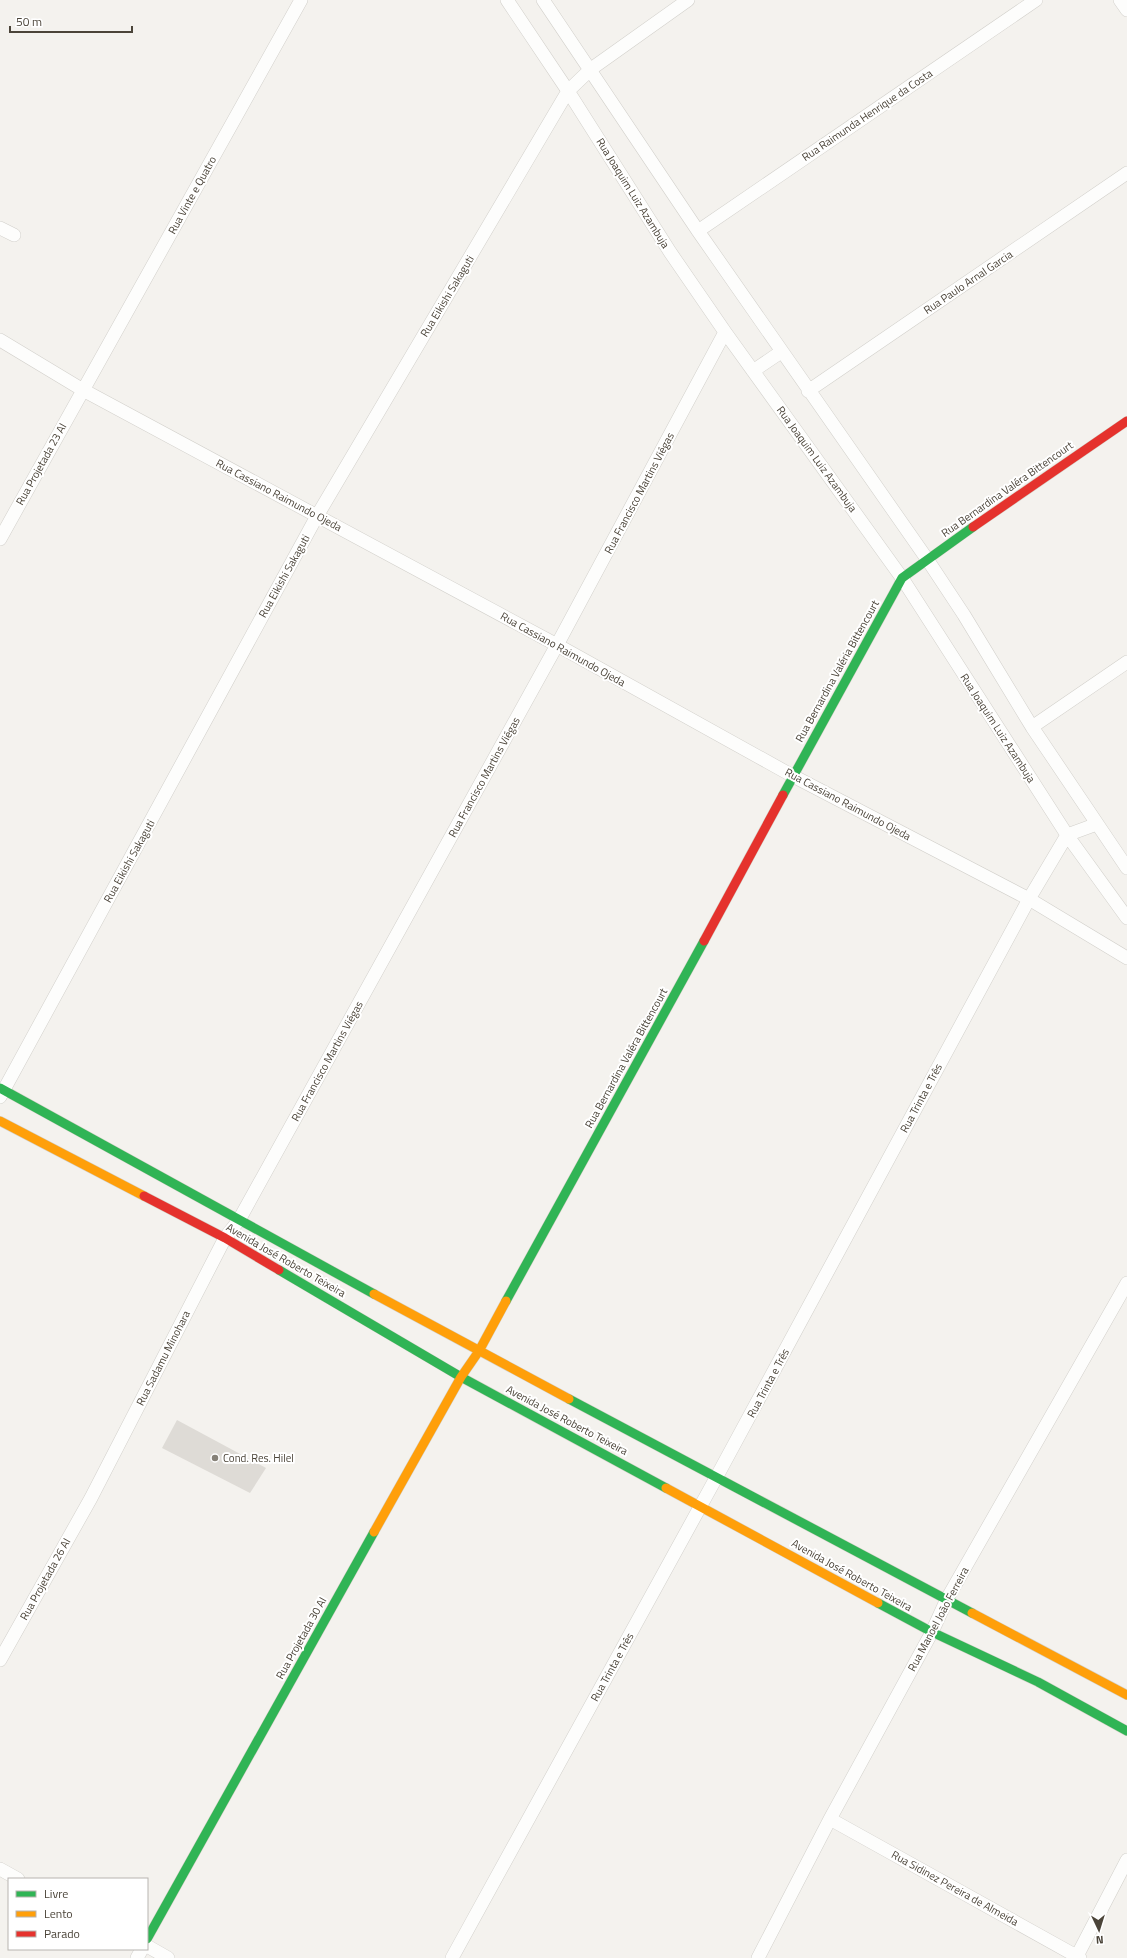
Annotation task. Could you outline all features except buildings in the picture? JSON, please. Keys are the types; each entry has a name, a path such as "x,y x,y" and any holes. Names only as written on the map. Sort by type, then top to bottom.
{"street":[{"name":"Rua Vinte e Quatro","path":"83,390 301,0"},
{"name":"Rua Joaquim Luiz Azambuja","path":"507,0 568,90 670,252 725,332 902,578 1067,835 1127,918"},
{"path":"543,0 781,352 927,559 964,615 1032,726 1127,868"},
{"name":"Rua Eikishi Sakaguti","path":"1,1091 317,516 568,90 591,69 688,0"},
{"name":"Rua Raimunda Henrique da Costa","path":"698,231 1036,0"},
{"path":"1120,0 1127,10"},
{"name":"Rua Paulo Arnal Garcia","path":"808,390 1127,173"},
{"path":"0,228 14,235"},
{"name":"Rua Francisco Martins Viégas","path":"239,1220 557,645 725,332"},
{"name":"Rua Cassiano Raimundo Ojeda","path":"0,340 83,390 557,645 793,776 1028,899 1127,958"},
{"path":"753,371 781,352"},
{"name":"Rua Projetada 23 AI","path":"0,539 83,390"},
{"name":"Rua Bernardina Valéra Bittencourt","path":"902,578 927,559 1127,421"},
{"name":"Rua Bernardina Valéria Bittencourt","path":"793,776 902,578"},
{"path":"1032,726 1127,662"},
{"name":"Rua Bernardina Valéra Bittencourt","path":"479,1351 793,776"},
{"path":"1067,835 1097,824"},
{"name":"Rua Trinta e Três","path":"452,1958 701,1506 1028,899 1067,835"},
{"name":"Avenida José Roberto Teixeira","path":"1,1091 479,1351 1127,1695"},
{"name":"Avenida José Roberto Teixeira","path":"0,1121 225,1238 461,1377 932,1632 1038,1682 1127,1731"},
{"name":"Rua Sadamu Minohara","path":"91,1498 225,1238 239,1220"},
{"name":"Rua Manoel João Ferreira","path":"758,1958 830,1819 932,1632 947,1599 1127,1284"},
{"name":"Rua Projetada 30 AI","path":"148,1937 461,1377 479,1351"},
{"name":"Rua Projetada 26 AI","path":"0,1660 91,1498"},
{"name":"Rua Sidinez Pereira de Almeida","path":"830,1819 1079,1957"},
{"path":"1079,1957 1127,1860"},
{"path":"0,1869 16,1878"},
{"path":"148,1947 168,1958"}],"traffic: fast":[{"path":"783,795 902,578 973,527"},
{"path":"506,1301 704,941"},
{"path":"0,1088 374,1294"},
{"path":"279,1270 461,1377 666,1488"},
{"path":"569,1399 972,1613"},
{"path":"148,1937 374,1532"},
{"path":"878,1603 932,1632 1038,1682 1127,1731"}],"traffic: slow":[{"path":"0,1121 144,1196"},
{"path":"374,1294 569,1399"},
{"path":"374,1532 461,1377 479,1351 506,1301"},
{"path":"666,1488 878,1603"},
{"path":"972,1613 1127,1695"}],"traffic: jam":[{"path":"973,527 1127,421"},
{"path":"704,941 783,795"},
{"path":"144,1196 225,1238 279,1270"}],"place":[{"name":"Cond. Res. Hilel","path":"215,1458"}]}
